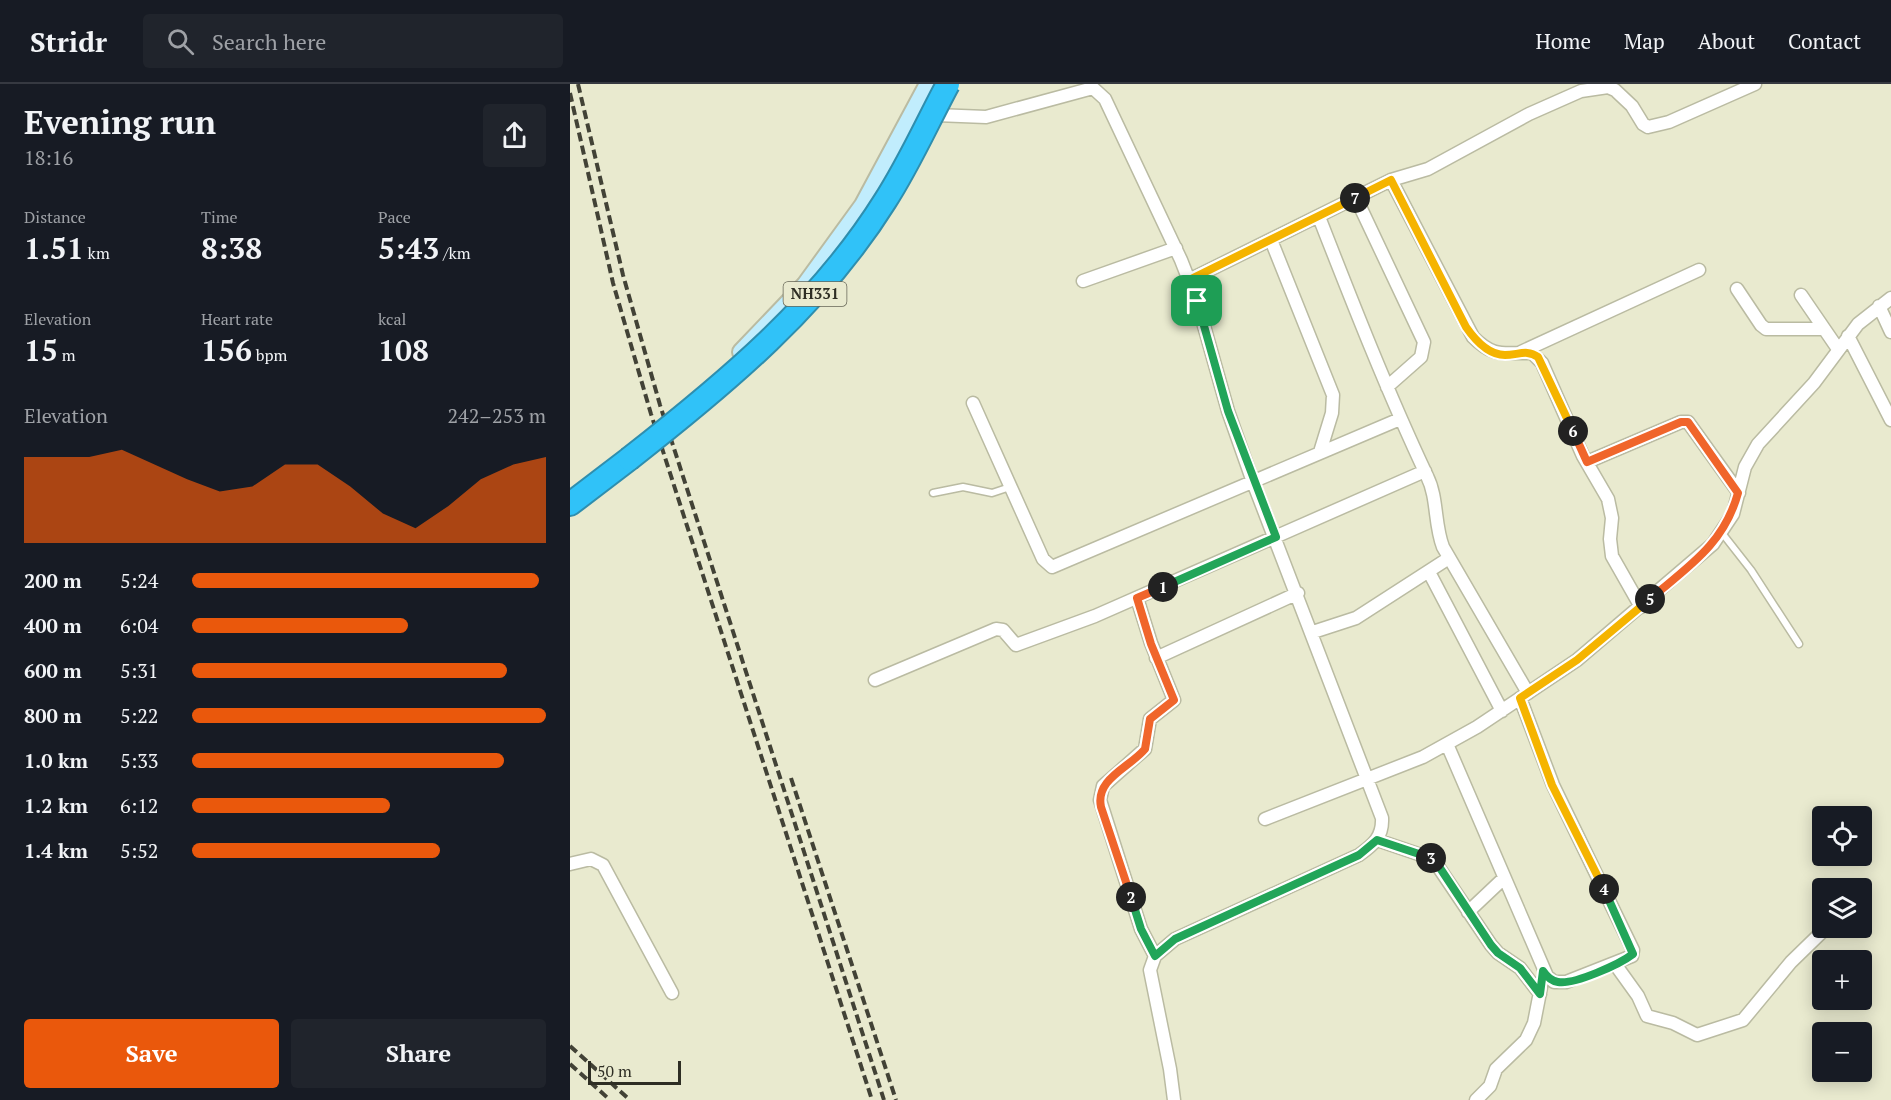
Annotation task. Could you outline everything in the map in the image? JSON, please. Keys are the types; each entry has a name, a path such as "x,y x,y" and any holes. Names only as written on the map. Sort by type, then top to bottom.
{"highway":[{"name":"NH331","path":"570,504 757,354 813,297 885,201 948,84"}],"street":[{"path":"570,495 669,417 750,344 805,285 863,205 928,84"},
{"path":"669,417 678,430 762,360 818,302 891,204 953,84"},
{"path":"1189,280 1391,180 1428,169 1529,114 1581,91 1608,87 1616,90 1632,106 1643,124 1648,127 1669,123 1755,84"},
{"path":"936,115 986,117 1097,86 1109,105 1189,280 1228,411 1253,482 1313,632 1382,818 1381,834 1359,855 1175,939 1155,956 1150,970 1151,986 1170,1069 1174,1100"},
{"path":"1391,180 1466,327 1481,345 1497,354 1532,352 1542,363 1587,462 1611,507 1612,556 1641,607"},
{"path":"1356,198 1424,342 1421,357 1387,387"},
{"path":"1318,217 1400,419 1425,471 1432,490 1438,536 1524,696 1552,785 1634,951 1632,956 1566,982 1554,982 1543,971 1447,744"},
{"path":"1271,240 1333,395 1332,413 1320,452"},
{"path":"1083,281 1176,248"},
{"path":"1520,352 1699,270"},
{"path":"1737,289 1766,329 1824,329"},
{"path":"1801,295 1838,349"},
{"path":"1265,819 1405,766 1447,744 1502,711 1577,660 1641,607 1700,557 1722,533 1732,514 1746,467 1758,444 1814,383 1848,336 1879,306 1891,298"},
{"path":"1879,306 1891,332"},
{"path":"1848,336 1891,420"},
{"path":"973,403 1043,559 1052,567 1286,470 1320,452 1400,419"},
{"path":"1587,462 1681,422 1688,422 1738,493"},
{"path":"570,516 659,449 647,434"},
{"path":"875,680 996,629 1003,630 1011,643 1016,645 1137,598 1425,471"},
{"path":"1313,632 1356,618 1449,558"},
{"path":"1429,572 1502,711"},
{"path":"1156,658 1298,593"},
{"path":"1137,598 1156,658 1174,700 1150,719 1145,749 1107,782 1100,794 1101,807 1141,929 1155,956"},
{"path":"1377,840 1421,853 1433,860 1495,950 1520,968 1540,994"},
{"path":"570,864 591,859 603,865 672,993"},
{"path":"1468,912 1504,878"},
{"path":"1616,964 1638,996 1647,1016 1701,1034 1737,1023 1748,1016 1791,962 1816,938"},
{"path":"1476,1100 1491,1085 1496,1069 1526,1040 1534,1023 1543,971"}],"lane":[{"path":"933,493 957,487 993,493 1010,487"},
{"path":"1722,533 1751,570 1799,644"}],"railway":[{"path":"578,84 623,275 660,405 884,1100"},
{"path":"570,93 613,283 651,414 872,1100"},
{"path":"791,778 896,1100"},
{"path":"570,1046 630,1100"},
{"path":"570,1064 610,1100"}],"route":[{"path":"1391,180 1466,327 1481,345 1497,354 1532,352 1538,357 1548,374 1587,462 1681,422 1688,422 1709,455 1738,493 1728,524 1700,557 1577,660 1520,698 1552,785 1634,951 1632,956 1566,982 1554,982 1543,971 1540,994 1520,968 1498,953 1491,945 1433,860 1421,853 1377,840 1359,855 1175,939 1155,956 1141,929 1100,800 1103,786 1145,749 1150,719 1174,700 1151,644 1137,598 1276,537 1253,482 1228,411 1197,301 1189,280 1391,180"}]}
